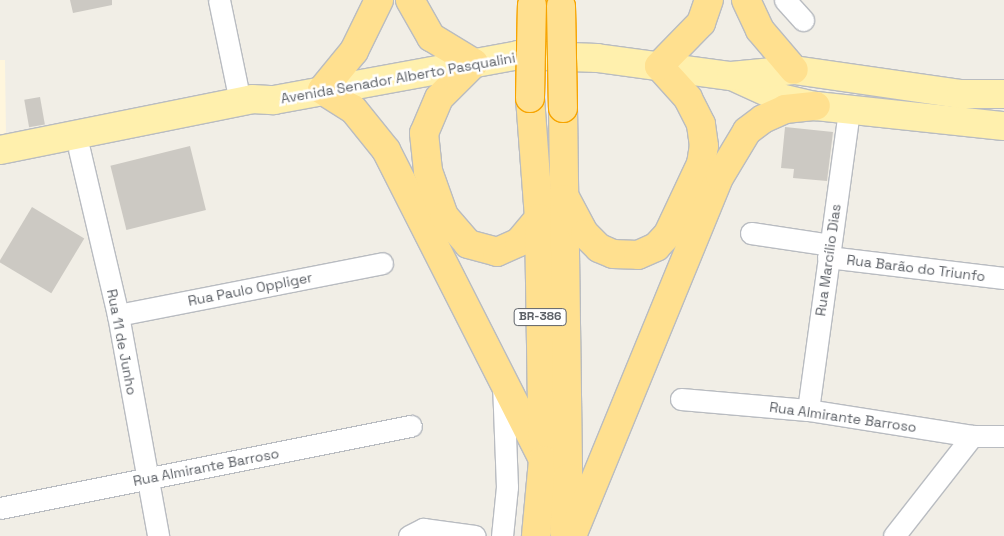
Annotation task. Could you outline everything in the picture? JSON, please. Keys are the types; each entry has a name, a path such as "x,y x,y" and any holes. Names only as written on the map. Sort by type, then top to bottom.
{"highway":[{"path":"379,0 354,51 322,90 353,109 386,150 503,375 543,460"},
{"path":"410,0 431,37 474,64 439,98 424,133 428,171 444,216 468,244 497,252 519,242 539,218"},
{"path":"563,192 585,234 599,248 614,254 638,255 656,247 668,234 701,164 704,146 701,124 688,98 659,66 701,23 709,0"},
{"path":"746,0 760,30 794,70"},
{"name":"BR-386","path":"532,3 530,98 539,218 543,460 536,536"},
{"name":"BR-386","path":"561,3 568,478 564,536"},
{"path":"572,536 720,176 747,131 763,119 785,109 816,106"}],"main road":[{"name":"Avenida Senador Alberto Pasqualini","path":"0,150 240,101 274,100 518,55 659,66 730,76 794,70 894,85 1004,94"},
{"name":"Avenida Senador Alberto Pasqualini","path":"730,76 780,98 816,106 950,124 1004,126"},
{"path":"849,110 858,96 894,85"},
{"name":"Avenida Senador Alberto Pasqualini","path":"0,165 246,116 274,100"},
{"path":"950,124 1004,116"}],"street":[{"path":"219,0 240,101"},
{"path":"785,0 803,20"},
{"name":"Rua Marcílio Dias","path":"808,410 849,110"},
{"name":"Rua 11 de Junho","path":"79,149 118,315 158,536"},
{"name":"Rua Barão do Triunfo","path":"751,233 829,251 1004,278"},
{"name":"Rua Paulo Oppliger","path":"118,315 382,263"},
{"path":"502,536 507,487 503,375"},
{"name":"Rua Almirante Barroso","path":"681,399 808,410 972,436 1004,436"},
{"name":"Rua Almirante Barroso","path":"0,508 411,426"},
{"path":"894,536 972,436"},
{"path":"409,536 422,529 476,536"}],"shaded area":[{"path":"0,60 5,60 6,138 0,138"}],"building":[{"path":"70,0 112,0 112,5 73,13"},
{"path":"40,97 45,125 29,127 24,100"},
{"path":"785,127 833,132 827,181 793,178 794,169 781,168"},
{"path":"190,146 206,210 126,230 110,166"},
{"path":"32,207 84,238 51,293 0,262"}]}
